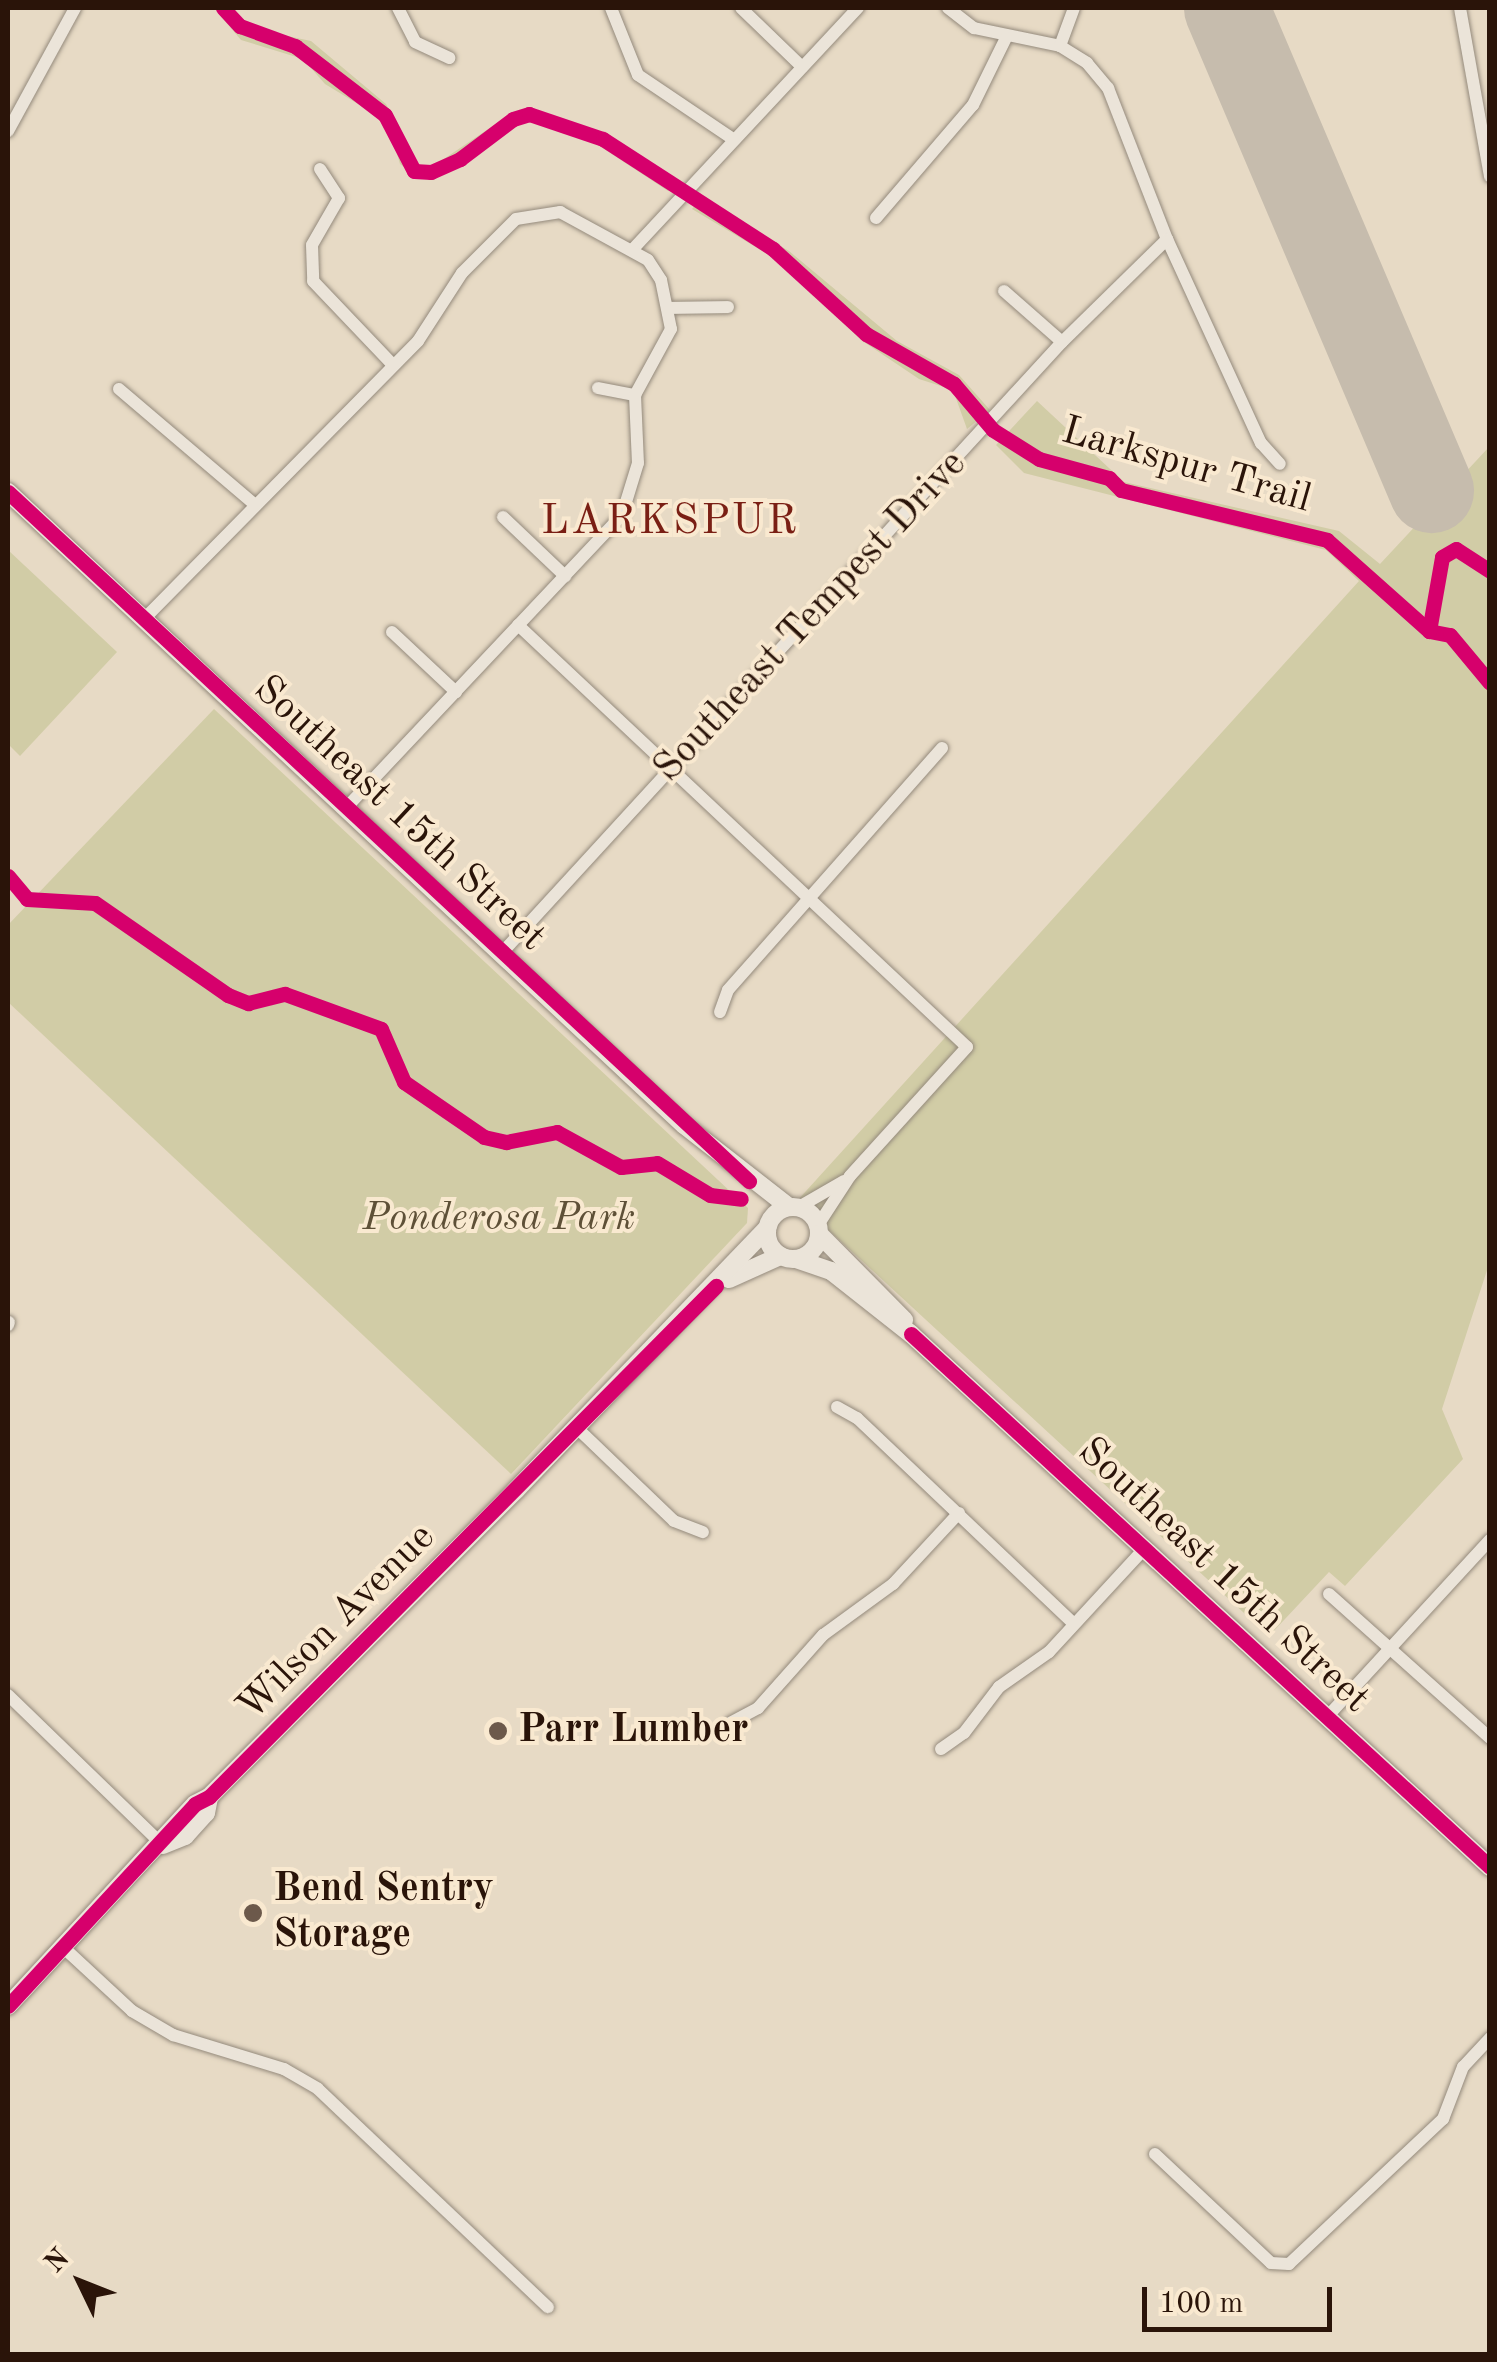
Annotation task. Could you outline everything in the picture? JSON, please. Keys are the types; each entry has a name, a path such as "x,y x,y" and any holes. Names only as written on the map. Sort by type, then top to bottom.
{"main road":[{"name":"Southeast 15th Street","path":"8,492 500,954 749,1180 794,1207 818,1229 900,1311 911,1334"},
{"name":"Southeast 15th Street","path":"749,1180 768,1225 788,1258 831,1271 911,1334 1490,1867"},
{"name":"Wilson Avenue","path":"8,2006 163,1846 174,1826 209,1797 577,1428 716,1286 768,1225 794,1207"},
{"path":"788,1258 812,1250 818,1229"},
{"name":"Wilson Avenue","path":"716,1286 788,1258"}],"street":[{"path":"8,131 76,8"},
{"path":"398,8 415,42 449,58"},
{"path":"610,8 638,75 733,140"},
{"path":"742,8 802,67"},
{"path":"634,249 858,8"},
{"path":"948,8 974,28 1006,38 1060,46 1088,63 1108,88 1167,239 1261,442 1280,464"},
{"path":"1060,46 1074,8"},
{"path":"1460,8 1490,176"},
{"path":"876,218 973,105 1006,38"},
{"path":"320,169 339,198 312,245 313,281 393,365"},
{"path":"144,619 430,327 462,273 516,220 560,212 634,249 661,280 670,308 670,328 635,395 633,491 622,514 346,808"},
{"name":"Southeast Tempest Drive","path":"500,954 1062,342 1167,239"},
{"path":"1004,291 1062,342"},
{"path":"670,308 728,307"},
{"path":"598,388 635,395"},
{"path":"118,390 254,504"},
{"path":"504,517 565,576"},
{"path":"518,624 967,1047 850,1176 818,1229"},
{"path":"392,632 456,692"},
{"path":"720,1012 728,990 942,748"},
{"path":"794,1207 850,1176"},
{"path":"836,1408 857,1418 1074,1624"},
{"path":"577,1428 674,1520 704,1532"},
{"path":"730,1723 758,1708 823,1636 894,1584 958,1513"},
{"path":"1327,1717 1490,1540"},
{"path":"941,1750 964,1733 999,1687 1049,1652 1144,1549"},
{"path":"1329,1594 1490,1738"},
{"path":"8,1696 163,1846"},
{"path":"64,1948 132,2011 173,2034 284,2068 318,2088 548,2307"},
{"path":"1155,2154 1271,2262 1289,2264 1444,2120 1463,2067 1490,2038"}],"green space":[{"path":"214,8 228,8 254,29 311,41 386,104 418,167 432,167 506,117 531,112 592,131 674,185 668,191 589,139 530,121 509,126 463,162 418,178 400,164 391,133 376,115 325,84 303,59 241,40"},
{"path":"701,199 789,251 897,341 959,375 990,410 967,429 953,390 919,379 861,340 781,262 692,209"},
{"path":"1037,401 1124,482 1339,531 1380,564 1489,447 1490,1261 1442,1409 1463,1459 1345,1586 1329,1572 1269,1636 797,1201 1359,581 1326,550 1024,473 996,445"},
{"path":"8,550 117,652 20,756 8,744"},
{"name":"Ponderosa Park","path":"214,709 748,1208 747,1223 511,1474 8,1002 8,925"}],"runway":[{"path":"1226,8 1431,490"}],"cycle path":[{"name":"Larkspur Trail","path":"223,8 240,26 295,46 385,115 414,171 431,172 460,159 513,119 529,114 603,139 773,249 866,334 954,384 993,430 1039,459 1109,478 1121,490 1327,540 1429,631 1450,635 1490,683"},
{"path":"8,492 749,1181"},
{"path":"1429,631 1442,557 1456,549 1490,571"},
{"path":"8,876 27,899 95,903 228,995 248,1003 285,994 381,1029 404,1082 484,1137 506,1142 557,1132 621,1167 657,1163 710,1195 741,1199"},
{"path":"8,2006 195,1804 209,1797 716,1286"},
{"path":"911,1334 1490,1867"}],"place":[{"name":"Parr Lumber","path":"498,1731"},
{"name":"Bend Sentry Storage","path":"253,1913"}],"district":[{"name":"LARKSPUR","path":"670,522"}]}
